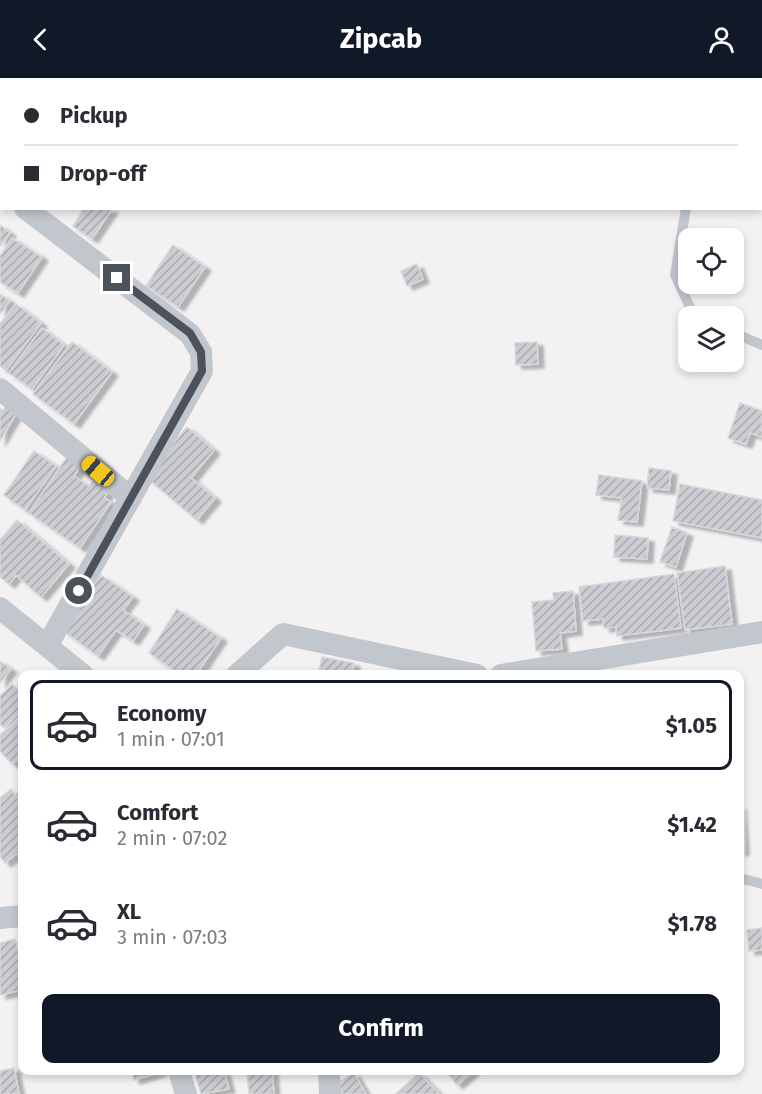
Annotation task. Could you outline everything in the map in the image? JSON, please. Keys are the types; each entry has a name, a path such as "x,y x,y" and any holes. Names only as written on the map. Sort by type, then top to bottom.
{"street":[{"path":"28,210 190,333 201,352 202,371 47,646"},
{"path":"0,389 131,498"},
{"path":"0,608 77,670"},
{"path":"531,670 762,632"},
{"path":"243,670 283,634 453,670"},
{"path":"0,918 18,916"},
{"path":"180,1075 186,1094"},
{"path":"329,1075 330,1094"}],"lane":[{"path":"686,210 675,274 689,306"},
{"path":"744,337 762,345"},
{"path":"744,879 762,884"}],"building":[{"path":"83,210 111,210 92,239 73,226"},
{"path":"0,225 10,233 0,246"},
{"path":"12,238 42,257 18,293 0,282 0,256"},
{"path":"173,245 205,267 178,307 146,286"},
{"path":"417,264 423,279 407,286 401,271"},
{"path":"0,294 10,301 0,314"},
{"path":"16,304 41,323 6,370 0,366 0,324"},
{"path":"42,328 64,345 32,389 9,373"},
{"path":"72,342 112,372 74,424 33,394"},
{"path":"537,342 538,364 516,365 515,343"},
{"path":"9,401 20,407 0,441 0,409 3,411"},
{"path":"740,403 762,411 762,437 750,433 746,444 728,438"},
{"path":"187,427 214,450 191,478 215,498 197,520 146,477"},
{"path":"34,451 56,466 25,510 4,495"},
{"path":"67,457 80,466 74,476 89,486 94,480 109,490 104,498 111,502 80,548 29,513"},
{"path":"649,468 671,471 669,490 647,488"},
{"path":"599,475 642,481 637,522 618,520 622,498 596,495"},
{"path":"680,484 762,500 762,538 673,521"},
{"path":"17,520 69,564 41,597 16,575 9,584 0,577 0,540"},
{"path":"672,527 687,533 676,567 660,562"},
{"path":"615,535 648,538 647,559 614,557"},
{"path":"725,566 732,624 685,630 677,573"},
{"path":"674,574 681,628 617,636 616,627 604,628 603,619 583,621 579,587"},
{"path":"101,575 133,597 123,610 144,625 133,641 116,630 98,656 62,630"},
{"path":"573,591 576,631 560,633 562,649 536,651 532,602 554,600 553,593"},
{"path":"177,609 221,638 199,670 174,670 149,653"},
{"path":"322,657 354,663 353,670 319,670"},
{"path":"0,661 11,669 0,683"},
{"path":"12,684 18,691 18,713 4,728 0,724 0,696"},
{"path":"18,719 18,759 12,764 0,751 0,735"},
{"path":"11,789 18,799 18,853 5,863 0,856 0,798"},
{"path":"762,928 762,950 749,951 747,930"},
{"path":"15,939 18,951 18,991 0,995 0,943"},
{"path":"14,1068 19,1094 0,1094 0,1071"},
{"path":"133,1075 151,1075 134,1080"},
{"path":"195,1075 225,1075 229,1089 201,1094"},
{"path":"247,1075 272,1075 274,1094 249,1094"},
{"path":"351,1075 355,1075 366,1094 339,1094 334,1085"},
{"path":"417,1075 421,1075 439,1094 396,1094"},
{"path":"449,1075 468,1075 457,1085"}],"route":[{"path":"79,591 202,371 201,352 190,333 117,278"}]}
